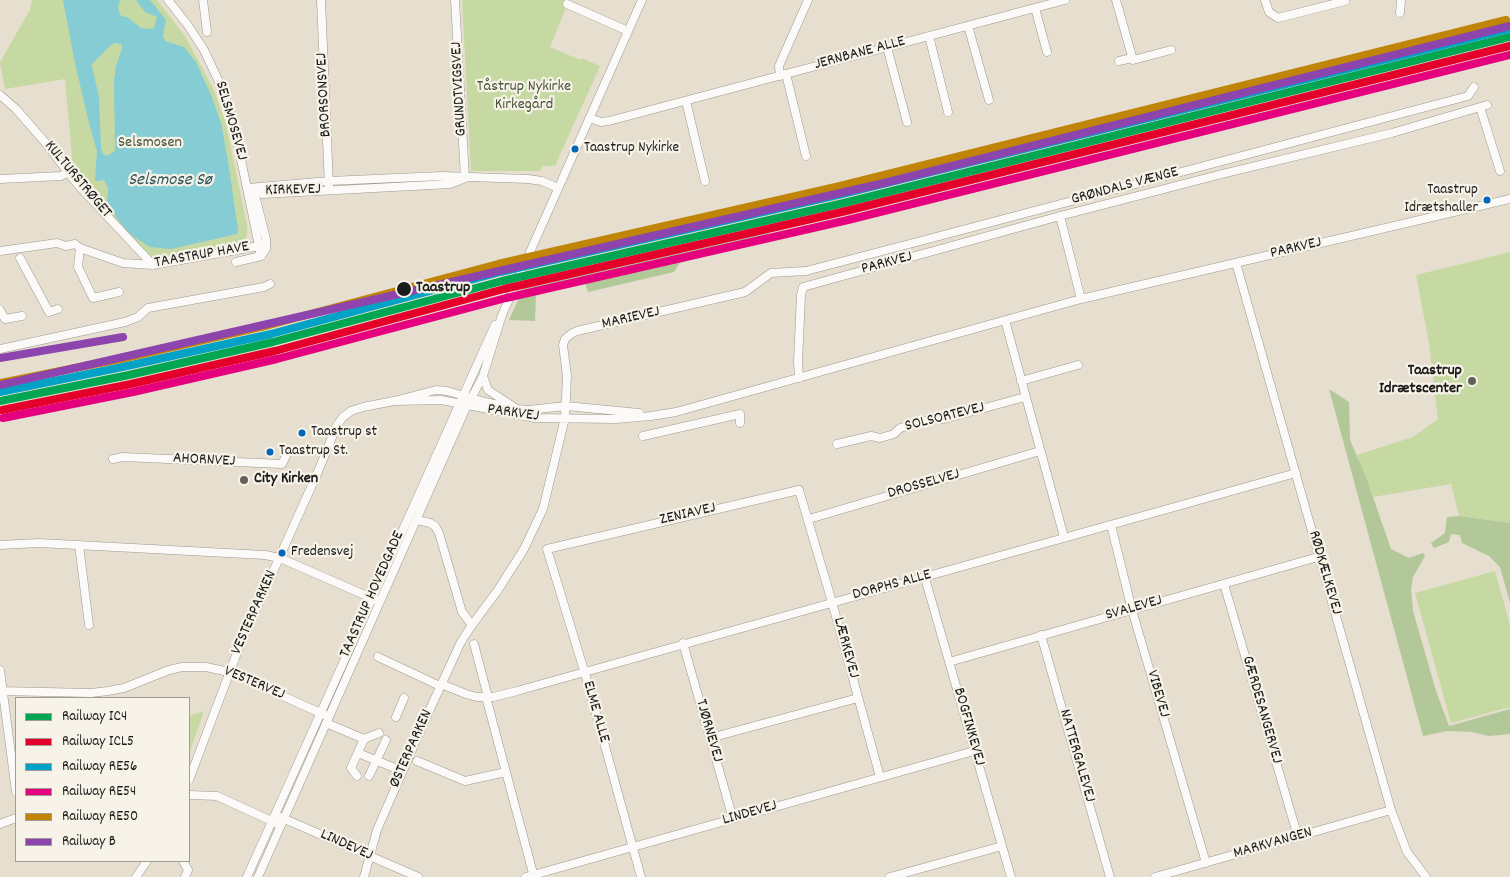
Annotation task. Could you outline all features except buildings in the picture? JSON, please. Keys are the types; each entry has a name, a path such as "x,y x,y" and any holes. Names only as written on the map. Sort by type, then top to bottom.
{"street":[{"name":"SELSMOSEVEJ","path":"168,0 204,50 232,116 261,256"},
{"path":"203,0 207,32"},
{"name":"BRORSONSVEJ","path":"321,0 330,190"},
{"name":"GRUNDTVIGSVEJ","path":"455,0 465,178"},
{"name":"TAASTRUP HOVEDGADE","path":"247,877 372,599 463,405 472,398 483,376 502,315 642,0"},
{"path":"806,156 779,66 808,0"},
{"name":"JERNBANE ALLE","path":"589,118 598,122 606,122 1065,0"},
{"path":"1116,0 1132,58"},
{"path":"1265,0 1269,12 1278,18 1345,1"},
{"path":"1400,13 1401,0"},
{"path":"566,4 628,31"},
{"path":"1035,8 1047,52"},
{"path":"968,26 989,100"},
{"path":"929,36 948,112"},
{"path":"887,47 907,122"},
{"path":"1119,61 1132,58 1133,60 1171,50"},
{"name":"GRØNDALS VÆNGE","path":"771,273 806,271 917,242 1468,96 1474,87"},
{"name":"KULTURSTRØGET","path":"0,96 44,140 78,185 153,265"},
{"path":"686,101 705,181"},
{"name":"PARKVEJ","path":"799,378 800,306 804,287 1060,216 1392,133 1484,106 1500,171"},
{"path":"0,179 61,176 68,172"},
{"name":"KIRKEVEJ","path":"248,188 329,181 442,176 528,179 542,181 558,188"},
{"name":"KIRKEVEJ","path":"248,188 262,194 450,184 465,178"},
{"path":"236,262 261,256 266,248 266,239 256,198 248,188"},
{"name":"PARKVEJ","path":"463,405 535,418 634,418 676,412 1081,299 1510,199"},
{"path":"1060,216 1081,299"},
{"name":"TAASTRUP HAVE","path":"0,251 57,243 66,246 75,244 80,248 123,263 153,265 259,246"},
{"path":"80,248 78,267 93,298 119,292"},
{"path":"20,258 49,312 58,308"},
{"name":"RØDKÆLKEVEJ","path":"1236,262 1391,810 1407,852 1421,876"},
{"name":"MARIEVEJ","path":"565,418 567,376 563,345 565,339 570,334 745,292 771,273"},
{"path":"0,349 125,322 138,317 148,308 264,287 270,284"},
{"path":"0,310 5,319 22,316"},
{"name":"TAASTRUP HOVEDGADE","path":"258,877 417,520 463,405 463,395 494,326 502,315"},
{"path":"1005,320 1064,537"},
{"path":"1022,381 1078,365"},
{"name":"PARKVEJ","path":"483,376 488,390 517,409"},
{"name":"VESTERPARKEN","path":"190,777 229,672 337,425 350,411 436,390 463,395"},
{"name":"PARKVEJ","path":"463,395 528,410 566,406 635,413 680,410"},
{"name":"SOLSORTEVEJ","path":"837,444 871,436 880,438 894,434 900,428 932,419 944,419 1025,397"},
{"name":"VESTERPARKEN","path":"394,401 432,400 463,405"},
{"path":"680,410 684,427"},
{"path":"643,436 740,414 740,423"},
{"name":"ØSTERPARKEN","path":"364,877 368,856 377,830 441,685 472,625 498,590 524,549 536,525 543,509 565,418"},
{"name":"DROSSELVEJ","path":"809,519 1040,451"},
{"name":"AHORNVEJ","path":"113,459 123,457 282,464 288,452"},
{"name":"DORPHS ALLE","path":"378,657 466,694 487,697 517,691 1296,473"},
{"name":"ZENIAVEJ","path":"547,548 798,489 809,519"},
{"name":"LÆRKEVEJ","path":"809,519 880,777"},
{"path":"417,520 435,526 439,533 462,612 472,625"},
{"name":"VIBEVEJ","path":"1111,525 1132,610 1206,862"},
{"path":"0,545 39,543 265,555 280,558 381,603"},
{"path":"79,545 90,625"},
{"name":"ELME ALLE","path":"547,548 584,672 641,877"},
{"name":"SVALEVEJ","path":"949,662 1318,557"},
{"name":"BOGFINKEVEJ","path":"924,578 1011,877"},
{"name":"GÆRDESANGERVEJ","path":"1224,584 1298,837"},
{"name":"NATTERGALEVEJ","path":"1041,636 1110,877"},
{"name":"TJØRNEVEJ","path":"683,643 733,819"},
{"path":"474,644 531,876"},
{"name":"VESTERVEJ","path":"1,691 91,693 124,688 169,670 182,667 206,667 229,672 320,713 328,720 364,739"},
{"path":"0,670 1,691 15,785"},
{"path":"396,717 404,698"},
{"path":"710,738 858,698"},
{"path":"357,776 351,768 364,739 379,733"},
{"path":"369,776 386,740"},
{"name":"LINDEVEJ","path":"531,876 974,751"},
{"path":"358,753 402,771"},
{"path":"417,761 465,781 506,772"},
{"name":"LINDEVEJ","path":"190,795 217,796 418,877"},
{"name":"MARKVANGEN","path":"1155,877 1179,874 1206,862 1391,810"},
{"path":"0,824 15,818"},
{"path":"890,877 1002,846"},
{"path":"136,877 146,862"},
{"path":"184,862 188,870 185,877"}],"green space":[{"name":"Selsmose Sø","path":"32,0 157,0 185,36 214,90 226,124 247,226 247,236 242,242 143,260 74,179 65,79 5,89 0,62 30,10"},
{"name":"Tåstrup Nykirke Kirkegård","path":"462,0 566,0 564,2 565,10 550,47 600,66 555,166 542,166 540,171 471,171"},
{"path":"769,227 769,237 680,263 674,272 588,292 584,281 536,293 535,321 509,320 527,280"},
{"name":"Taastrup Idrætscenter","path":"1510,252 1510,523 1459,516 1451,484 1373,497 1357,455 1413,437 1438,419 1429,343 1416,275"},
{"path":"1329,389 1349,402 1350,440 1366,477 1391,549 1409,558 1423,553 1425,556 1413,577 1411,589 1413,611 1436,691 1449,726 1510,709 1510,734 1489,736 1472,732 1447,731 1423,736"},
{"path":"1459,516 1510,523 1510,603 1500,567 1489,556 1462,543 1460,535 1451,534 1449,542 1434,548 1431,543 1445,533 1447,517"},
{"path":"1495,571 1510,625 1510,707 1451,723 1415,593"},
{"path":"204,711 190,751 190,716"}],"water":[{"name":"Selsmose Sø","path":"63,0 120,0 118,8 121,16 127,17 141,28 151,29 154,28 157,17 145,12 136,0 150,0 166,20 163,36 165,41 184,47 196,62 211,95 221,123 238,230 237,234 171,249 150,247 131,235 118,220 107,201 108,188 104,180 95,181 97,151 75,63","holes":["112,44 122,45 114,80 115,151 107,156 103,154 101,149 99,97 92,64"]}],"rail line":[{"name":"RE50","path":"0,383 125,358 269,325 498,264 840,186 1506,20"},
{"name":"B","path":"0,385 884,183 1510,26"},
{"name":"RE56","path":"0,392 271,334 500,272 842,194 1508,29"},
{"name":"IC4","path":"0,401 129,375 273,342 502,281 844,203 1510,37"},
{"name":"ICL5","path":"2,410 131,384 275,351 504,289 846,211 1510,46"},
{"name":"RE54","path":"3,418 133,392 277,359 506,298 848,220 1510,55"},
{"name":"B","path":"0,358 123,337"}],"place":[{"name":"Taastrup Nykirke","path":"575,149"},
{"name":"Taastrup Idrætshaller","path":"1487,200"},
{"name":"Taastrup","path":"404,289"},
{"name":"Taastrup Idrætscenter","path":"1472,381"},
{"name":"Taastrup st","path":"302,433"},
{"name":"Taastrup St.","path":"270,452"},
{"name":"City Kirken","path":"244,480"},
{"name":"Fredensvej","path":"282,553"}],"park label":[{"name":"Selsmosen","path":"150,144"}]}
